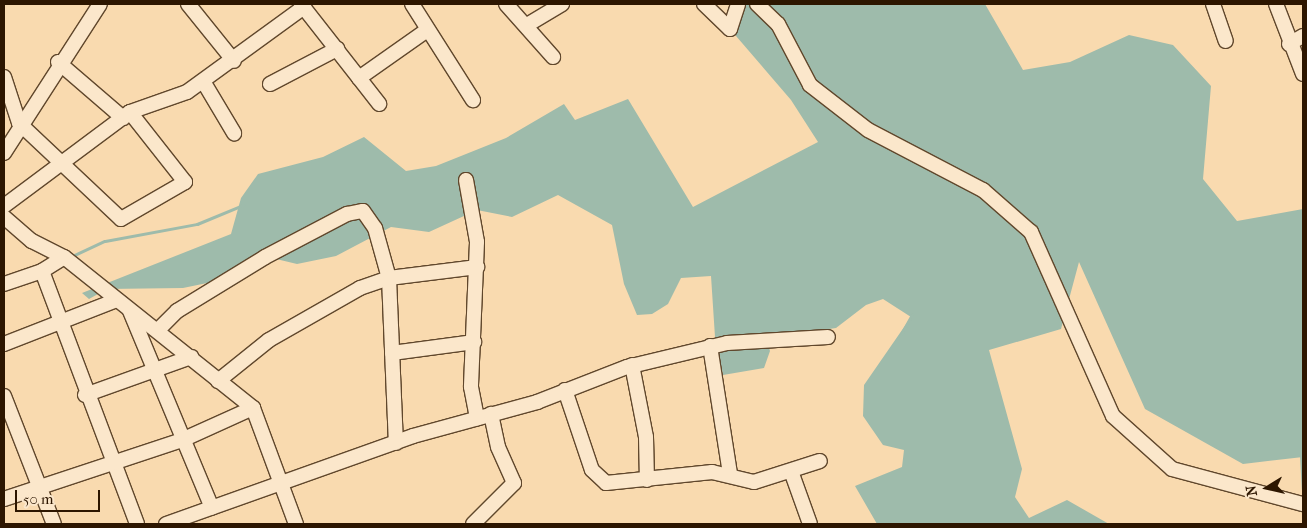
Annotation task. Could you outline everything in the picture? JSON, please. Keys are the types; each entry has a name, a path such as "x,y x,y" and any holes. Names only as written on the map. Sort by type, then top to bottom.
{"street":[{"path":"4,153 19,124 58,62 100,4"},
{"path":"188,4 234,61"},
{"path":"412,4 473,100"},
{"path":"506,4 527,25 553,57"},
{"path":"527,25 562,4"},
{"path":"704,4 730,29 738,4"},
{"path":"757,4 778,24 810,85 868,130 983,190 1031,232 1113,416 1172,468 1303,504"},
{"path":"1214,4 1226,41"},
{"path":"1276,4 1289,44 1303,74"},
{"path":"4,206 61,160 127,115 203,81 234,61 308,7 358,78 379,104"},
{"path":"358,78 427,30"},
{"path":"1289,44 1303,36"},
{"path":"270,84 337,49"},
{"path":"4,77 19,124 61,160 118,219 185,185 183,177 127,115 58,62"},
{"path":"203,81 234,133"},
{"path":"466,180 477,242 472,387 477,418"},
{"path":"158,330 178,311 266,257 356,211 367,214 376,228 389,278 396,442"},
{"path":"4,217 32,241 64,257 158,330 253,408 283,483 296,524"},
{"path":"4,284 42,271 64,257"},
{"path":"218,381 269,340 360,288 389,278 477,267"},
{"path":"42,271 85,395 137,524"},
{"path":"4,344 60,324 117,300"},
{"path":"130,310 182,440 212,508"},
{"path":"166,524 183,522 212,508 396,442 491,414 632,366 710,346 828,337"},
{"path":"392,353 474,342"},
{"path":"710,346 730,474"},
{"path":"85,395 154,372 191,357"},
{"path":"632,366 646,438 646,480"},
{"path":"565,390 596,475 611,484 698,473 730,474 754,482 820,461"},
{"path":"4,396 54,524"},
{"path":"4,499 111,461 182,440 253,408"},
{"path":"473,524 514,483 498,447 491,414"},
{"path":"791,471 810,524"}],"shaded area":[{"path":"729,4 985,4 1023,70 1070,62 1129,35 1173,45 1211,86 1203,179 1237,221 1303,209 1303,457 1243,464 1145,409 1079,262 1061,329 989,350 1022,469 1015,497 1029,518 1067,500 1109,524 877,524 855,486 902,467 904,450 883,445 863,416 864,385 911,317 883,299 866,305 836,328 766,338 770,351 764,368 723,375 715,337 711,276 681,278 668,304 652,314 637,315 624,284 612,225 558,195 512,217 477,210 429,232 391,227 336,256 297,264 272,258 212,282 183,288 107,289 89,299 82,293 231,234 241,198 258,174 323,157 364,137 406,171 436,166 506,138 564,104 575,120 628,99 693,207 818,142 791,100 730,29"}],"waterway":[{"path":"70,257 105,241 197,224 243,205"},
{"path":"900,336 912,314"},
{"path":"1301,455 1303,489"}]}
